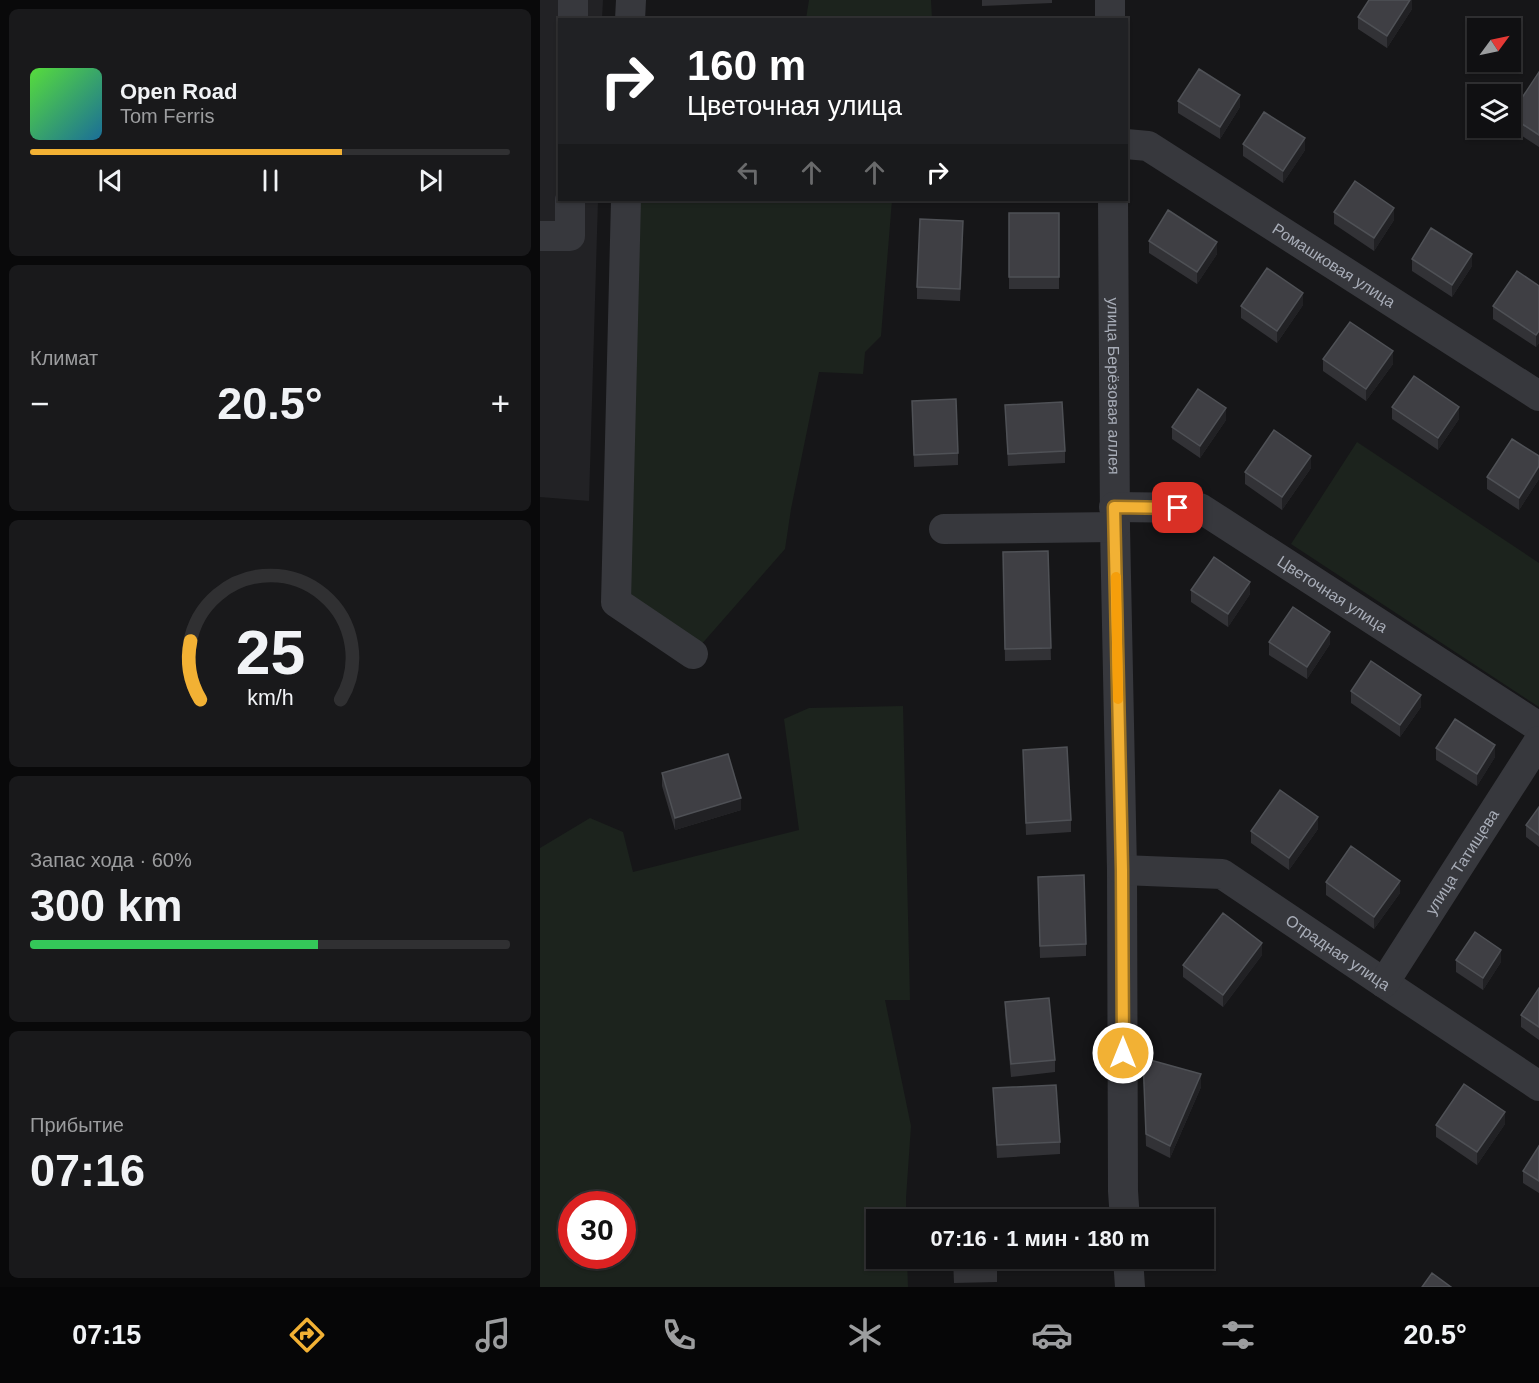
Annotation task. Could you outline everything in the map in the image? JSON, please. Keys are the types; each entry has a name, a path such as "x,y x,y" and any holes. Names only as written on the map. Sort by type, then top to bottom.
{"street":[{"path":"573,0 573,18"},
{"path":"630,18 631,0"},
{"path":"1110,0 1110,18"},
{"name":"Ромашковая улица","path":"1128,144 1148,146 1539,396"},
{"path":"540,237 570,236 570,201"},
{"path":"626,201 616,602 693,654"},
{"name":"улица Берёзовая аллея","path":"1113,201 1114,517 1122,870 1124,1205"},
{"name":"Цветочная улица","path":"944,529 1114,517 1200,508 1539,727"},
{"name":"улица Татищева","path":"1384,983 1539,741"},
{"name":"Отрадная улица","path":"1122,870 1222,874 1539,1086"},
{"path":"1129,1269 1130,1287"}],"shaded area":[{"path":"540,0 603,0 602,18 558,18 558,201 598,201 589,501 540,497"},
{"path":"809,0 931,0 932,18 806,18"},
{"path":"626,201 892,201 881,336 865,352 863,374 819,372 785,549 693,654 616,602"},
{"path":"1357,442 1539,563 1539,707 1291,544"},
{"path":"903,706 910,1000 885,1000 911,1126 906,1209 866,1209 866,1269 907,1269 908,1287 540,1287 540,848 590,818 623,832 633,872 799,830 784,719 809,708"}],"building":[{"path":"1369,0 1410,0 1387,36 1358,17"},
{"path":"1199,69 1240,95 1220,127 1178,101"},
{"path":"1539,72 1539,135 1521,123 1521,99"},
{"path":"1264,112 1305,138 1283,171 1243,144"},
{"path":"1355,181 1394,208 1374,238 1334,212"},
{"path":"1168,210 1217,242 1197,272 1149,241"},
{"path":"1009,213 1059,213 1059,277 1009,277"},
{"path":"920,219 963,221 960,289 917,287"},
{"path":"1431,228 1472,254 1452,285 1412,259"},
{"path":"1267,268 1303,293 1277,331 1241,306"},
{"path":"1517,271 1539,286 1539,331 1536,335 1493,306"},
{"path":"1350,322 1393,351 1366,389 1323,359"},
{"path":"1414,376 1459,407 1438,438 1392,407"},
{"path":"1198,389 1226,408 1200,446 1172,427"},
{"path":"956,399 958,453 914,455 912,401"},
{"path":"1062,402 1065,451 1008,454 1005,405"},
{"path":"1274,430 1311,456 1282,497 1245,472"},
{"path":"1512,439 1539,456 1539,466 1519,498 1487,477"},
{"path":"1048,551 1051,648 1005,649 1003,552"},
{"path":"1214,557 1250,582 1228,614 1191,590"},
{"path":"1293,607 1330,632 1307,667 1269,642"},
{"path":"1371,661 1421,695 1400,725 1351,691"},
{"path":"1455,719 1495,745 1477,774 1436,748"},
{"path":"1067,747 1071,820 1026,823 1023,750"},
{"path":"728,754 741,798 675,818 662,773"},
{"path":"1280,790 1318,817 1289,858 1251,831"},
{"path":"1539,807 1539,835 1526,825"},
{"path":"1351,846 1400,881 1374,917 1326,882"},
{"path":"1084,875 1086,944 1040,946 1038,877"},
{"path":"1223,913 1262,943 1223,995 1183,965"},
{"path":"1475,932 1501,950 1483,978 1456,960"},
{"path":"1539,988 1539,1027 1521,1015"},
{"path":"1049,998 1055,1060 1011,1064 1005,1002"},
{"path":"1143,1058 1201,1074 1170,1146 1146,1134"},
{"path":"1464,1084 1505,1112 1477,1152 1436,1125"},
{"path":"1056,1085 1060,1142 997,1145 993,1088"},
{"path":"1539,1146 1539,1181 1523,1171"},
{"path":"954,1269 997,1269 997,1270"},
{"path":"1432,1273 1451,1287 1422,1287"}],"slow traffic":[{"path":"1116,577 1118,699"}],"route":[{"path":"1123,1053 1122,870 1114,507 1178,508"}]}
